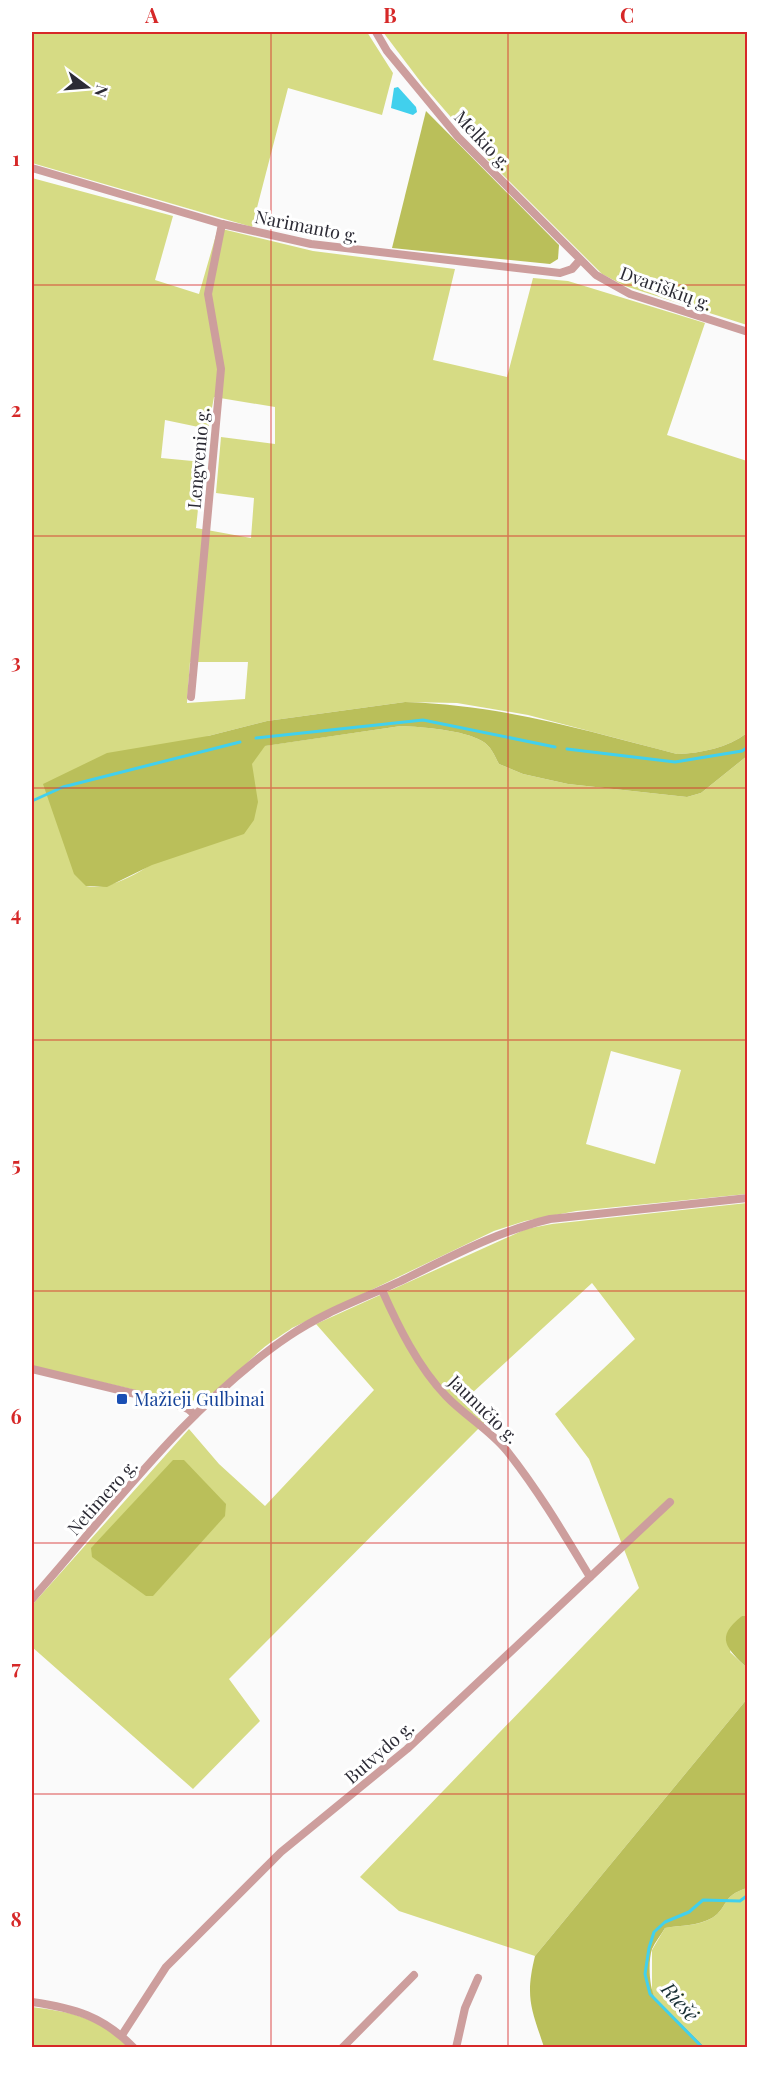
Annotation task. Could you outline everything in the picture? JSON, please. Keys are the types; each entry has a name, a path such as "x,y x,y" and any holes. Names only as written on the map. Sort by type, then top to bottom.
{"street":[{"name":"Melkio g.","path":"376,32 387,51 458,138 580,260"},
{"name":"Narimanto g.","path":"32,168 222,224 343,250 560,273 572,269 580,260"},
{"name":"Lengvenio g.","path":"191,697 221,369 208,294 222,224"},
{"name":"Dvariškių g.","path":"580,260 596,275 619,289 747,332"},
{"name":"Netimero g.","path":"32,1599 195,1414 290,1335 483,1241 530,1224 747,1198"},
{"name":"Jaunučio g.","path":"382,1290 421,1364 445,1395 490,1432 506,1450 547,1507 590,1577"},
{"path":"32,1369 173,1403 188,1408 195,1414"},
{"name":"Butvydo g.","path":"122,2035 166,1967 281,1852 407,1749 670,1502"},
{"path":"342,2048 414,1975"},
{"path":"456,2048 465,2008 478,1978"},
{"path":"32,2002 70,2007 104,2022 122,2035 134,2048"}],"green space":[{"path":"32,32 367,32 393,73 382,115 288,88 252,227 32,163"},
{"path":"383,32 747,32 747,325 625,286 602,274 489,161 423,85"},
{"path":"426,111 559,245 558,259 550,264 392,248"},
{"path":"32,178 173,216 155,280 199,294 218,228 313,251 455,269 433,360 507,377 533,278 568,281 705,323 667,435 747,461 747,733 714,749 677,754 528,715 457,703 405,702 267,721 208,736 86,886 105,886 127,878 150,865 198,830 254,781 251,764 264,746 401,726 431,728 464,734 482,741 490,748 499,764 523,774 568,784 687,797 701,793 747,756 747,1194 576,1211 525,1221 494,1231 292,1328 265,1347 216,1391 194,1400 183,1401 32,1366","holes":["214,397 275,407 275,444 221,437 216,493 254,498 251,538 196,528 203,462 161,458 165,420 208,429","190,662 248,662 245,699 187,703","611,1051 681,1070 655,1164 586,1144"]},
{"path":"405,702 509,713 677,754 714,749 747,733 747,756 701,793 687,797 568,784 523,774 499,764 490,748 474,737 431,728 401,726 265,746 252,764 258,802 254,820 244,834 152,865 107,887 86,886 74,874 43,784 107,753 208,736 267,721"},
{"path":"747,1203 747,1616 742,1616 730,1652 747,1668 747,1699 535,1956 399,1911 360,1877 639,1588 589,1459 555,1414 635,1339 592,1283 471,1394 491,1416 229,1679 260,1721 193,1789 32,1647 32,1605 189,1429 219,1464 265,1506 374,1390 316,1324 526,1229 552,1224"},
{"path":"173,1460 184,1460 226,1504 225,1516 153,1596 146,1596 92,1557 91,1548"},
{"path":"742,1616 747,1616 747,1668 726,1643 728,1631"},
{"path":"747,1699 747,1888 729,1898 721,1910 707,1921 665,1928 652,1949 650,1960 650,1981 655,1998 705,2047 544,2047 530,1993 535,1956"},
{"path":"747,1888 747,2047 705,2047 655,1998 652,1992 652,1950 665,1928 707,1921 721,1910 729,1898"},
{"path":"32,2007 85,2018 107,2029 131,2048 32,2048"}],"water":[{"path":"398,87 416,107 417,112 413,115 391,108 394,88"}],"waterway":[{"path":"256,738 423,720 555,747"},
{"path":"32,801 63,787 240,742"},
{"path":"567,749 675,762 742,751 748,747"},
{"name":"Riešė","path":"703,2048 650,1994 645,1974 649,1948 654,1932 665,1922 689,1912 703,1900 740,1901 748,1895"}],"place":[{"name":"Mažieji Gulbinai","path":"122,1399"}]}
